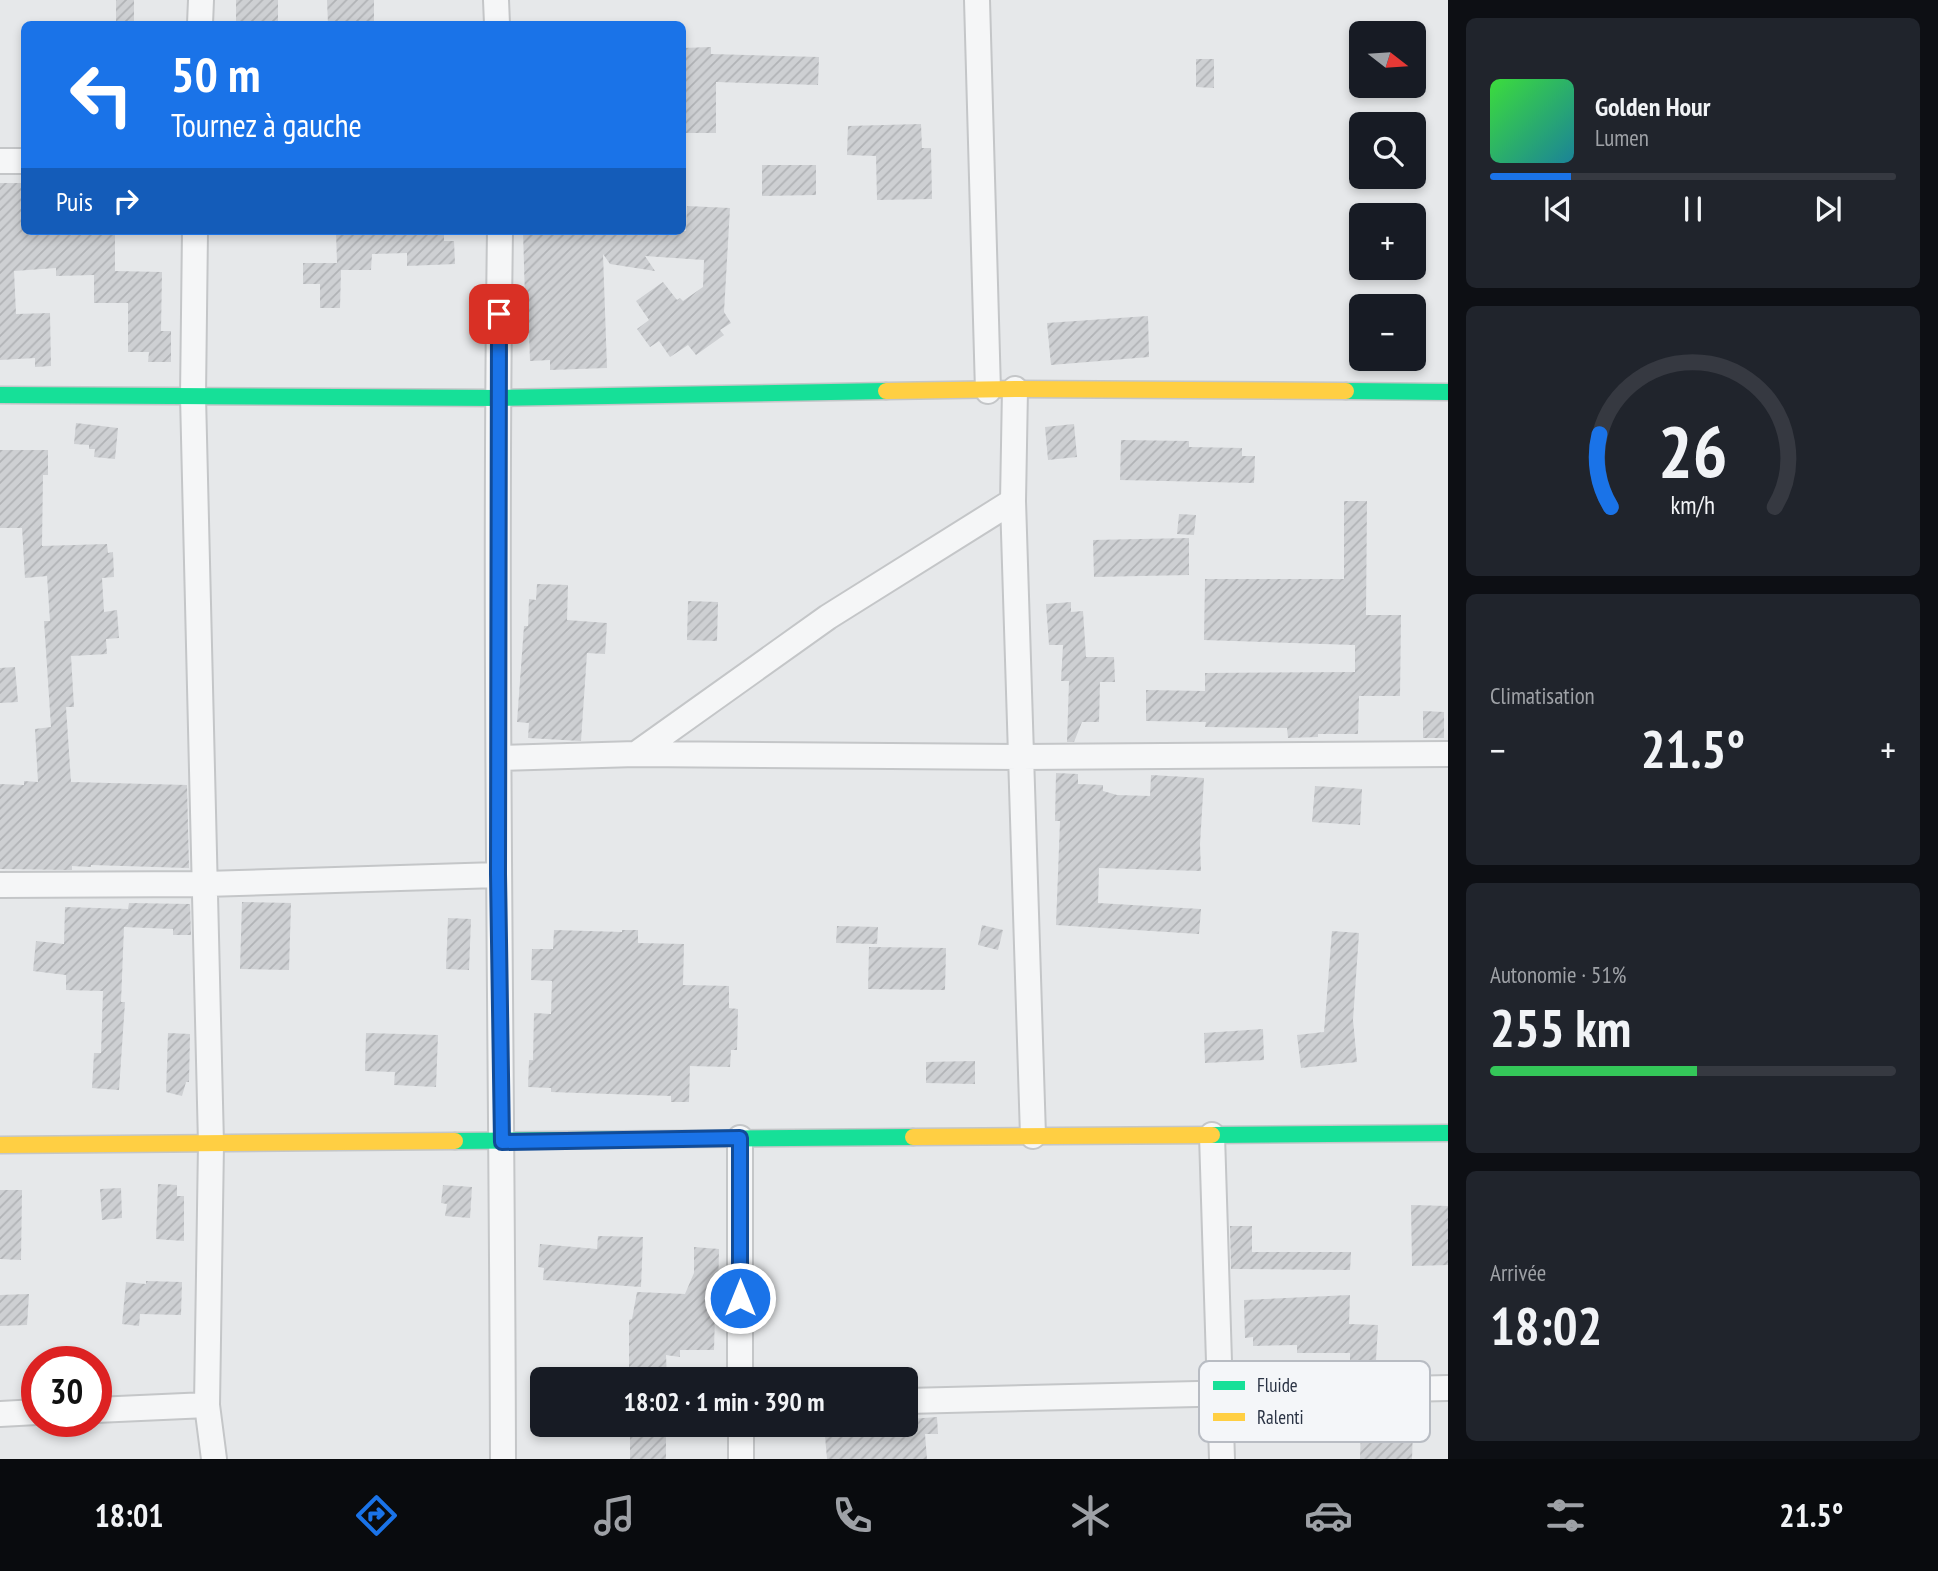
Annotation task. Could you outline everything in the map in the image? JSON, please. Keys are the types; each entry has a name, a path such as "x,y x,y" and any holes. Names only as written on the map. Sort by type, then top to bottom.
{"street":[{"path":"200,21 201,0"},
{"path":"496,0 497,21"},
{"path":"977,0 988,391"},
{"path":"0,161 21,161"},
{"path":"195,235 193,396 211,1144 208,1405 214,1459"},
{"path":"500,235 498,874 503,1459"},
{"path":"1014,389 1013,501 1033,1136"},
{"path":"0,395 498,398 1014,389 1448,392"},
{"path":"636,754 828,617 1013,501"},
{"path":"500,758 636,754 1021,757 1448,754"},
{"path":"0,885 205,884 498,874"},
{"path":"0,1145 1448,1133"},
{"path":"1212,1135 1217,1361"},
{"path":"740,1138 740,1367"},
{"path":"1430,1388 1448,1388"},
{"path":"918,1401 1199,1393"},
{"path":"112,1409 208,1405"},
{"path":"0,1414 21,1413"},
{"path":"741,1437 741,1459"}],"building":[{"path":"116,0 134,0 134,21 116,21"},
{"path":"236,0 278,0 278,21 236,21"},
{"path":"327,0 374,0 374,21 328,21"},
{"path":"711,47 711,54 819,57 818,85 716,82 716,133 686,133 686,48"},
{"path":"1196,59 1214,59 1214,88 1196,87"},
{"path":"921,124 922,148 931,148 932,199 877,200 876,156 847,155 848,126"},
{"path":"762,165 816,165 816,195 762,196"},
{"path":"0,183 21,183 21,235 115,235 115,271 162,272 161,331 171,331 171,362 148,362 149,352 128,352 128,303 94,303 94,275 56,276 56,268 14,271 16,314 50,313 51,366 35,367 35,358 0,360"},
{"path":"687,206 730,208 724,312 731,323 720,330 724,335 696,355 688,345 670,357 659,341 650,347 637,329 649,320 636,301 663,282 677,300 680,298 683,301 703,287 704,260 645,256 655,271 610,264 603,254 607,368 550,370 550,360 530,361 529,333 526,333 523,235 686,235"},
{"path":"336,235 444,235 444,241 454,241 455,264 407,266 407,253 372,254 371,270 341,270 340,308 320,308 320,284 303,284 303,263 337,263"},
{"path":"1148,316 1149,357 1051,365 1047,323"},
{"path":"76,423 118,428 115,459 94,457 95,449 89,449 89,445 74,444"},
{"path":"1074,424 1077,457 1048,460 1045,427"},
{"path":"1121,440 1189,441 1189,447 1242,448 1242,456 1255,456 1254,483 1120,480"},
{"path":"0,450 48,450 48,475 43,475 42,546 107,544 108,553 113,552 114,577 102,578 104,612 117,610 119,638 106,639 107,654 71,656 74,707 66,707 71,782 187,785 189,868 91,865 72,866 72,870 0,869 0,784 24,785 24,781 38,782 35,729 51,727 44,621 50,621 47,576 25,578 22,528 0,528"},
{"path":"1344,501 1367,501 1366,615 1401,615 1400,696 1359,696 1358,734 1318,734 1318,737 1288,738 1287,728 1205,727 1206,722 1146,721 1146,690 1205,691 1205,673 1355,672 1355,645 1204,640 1205,579 1344,579"},
{"path":"1179,514 1196,515 1194,535 1177,534"},
{"path":"1189,538 1189,575 1094,577 1093,540"},
{"path":"537,584 568,585 567,620 607,623 605,654 587,653 581,741 528,738 529,723 517,722 524,626 528,626 529,599 536,600"},
{"path":"688,601 718,602 717,641 687,640"},
{"path":"1071,602 1071,612 1083,611 1086,657 1114,657 1115,682 1100,682 1099,722 1082,722 1074,742 1067,742 1069,681 1061,681 1063,645 1049,645 1046,604"},
{"path":"15,667 18,702 0,703 0,668"},
{"path":"1423,711 1444,712 1444,738 1423,738"},
{"path":"1056,773 1078,774 1078,784 1103,785 1103,791 1117,795 1150,796 1151,775 1204,778 1201,871 1099,868 1098,903 1201,909 1199,934 1056,925 1060,821 1055,821"},
{"path":"1315,786 1362,789 1360,825 1312,822"},
{"path":"242,902 291,903 289,970 240,969"},
{"path":"129,903 190,904 191,935 173,935 173,929 124,927 121,1002 125,1002 119,1090 92,1088 94,1053 101,1053 103,991 66,990 66,975 33,971 36,941 64,944 65,907 128,909"},
{"path":"448,918 471,919 469,970 446,969"},
{"path":"982,925 1003,930 998,950 978,945"},
{"path":"837,926 878,927 877,944 836,943"},
{"path":"554,930 638,930 638,943 684,944 683,985 729,986 729,1008 738,1009 737,1050 731,1050 730,1067 690,1066 689,1102 671,1102 671,1096 551,1092 551,1088 528,1087 529,1060 533,1060 534,1013 551,1014 552,981 531,980 532,949 553,949"},
{"path":"1332,931 1359,933 1353,1020 1357,1062 1301,1068 1297,1035 1324,1032"},
{"path":"869,947 946,948 945,990 868,989"},
{"path":"1263,1029 1264,1060 1205,1063 1204,1033"},
{"path":"168,1033 190,1034 189,1082 186,1082 182,1096 166,1092"},
{"path":"366,1033 438,1035 436,1087 394,1085 395,1072 365,1071"},
{"path":"975,1061 975,1084 926,1083 926,1062"},
{"path":"158,1184 177,1185 177,1196 184,1196 184,1241 156,1239"},
{"path":"443,1185 472,1187 470,1218 445,1216 447,1204 441,1203"},
{"path":"121,1188 122,1218 102,1220 100,1189"},
{"path":"0,1190 22,1190 21,1260 0,1259"},
{"path":"1411,1205 1448,1206 1448,1265 1412,1266"},
{"path":"1230,1226 1252,1226 1252,1252 1351,1252 1350,1270 1231,1269"},
{"path":"598,1236 643,1237 641,1287 543,1280 544,1268 538,1267 540,1244 597,1249"},
{"path":"694,1247 719,1249 718,1295 723,1295 719,1313 715,1313 714,1350 680,1350 680,1357 666,1355 666,1367 629,1367 629,1320 632,1319 637,1292 685,1294 694,1273"},
{"path":"146,1281 182,1282 181,1315 140,1314 139,1326 122,1324 126,1282 146,1284"},
{"path":"29,1294 27,1325 0,1326 0,1295"},
{"path":"1350,1295 1349,1324 1378,1325 1376,1361 1350,1360 1350,1353 1297,1353 1297,1345 1253,1346 1253,1337 1245,1338 1244,1300"},
{"path":"937,1417 938,1434 925,1434 927,1459 827,1459 825,1437 918,1437 918,1418"},
{"path":"630,1437 666,1437 666,1459 630,1459"},
{"path":"1361,1442 1413,1442 1412,1459 1360,1459"}],"traffic: fast":[{"path":"0,395 498,398 886,391"},
{"path":"1346,391 1448,392"},
{"path":"1212,1135 1448,1133"},
{"path":"455,1141 913,1137"}],"traffic: slow":[{"path":"886,391 1346,391"},
{"path":"913,1137 1212,1135"},
{"path":"0,1145 455,1141"}],"route":[{"path":"499,314 498,874 502,1142 740,1138 740,1298"}]}
